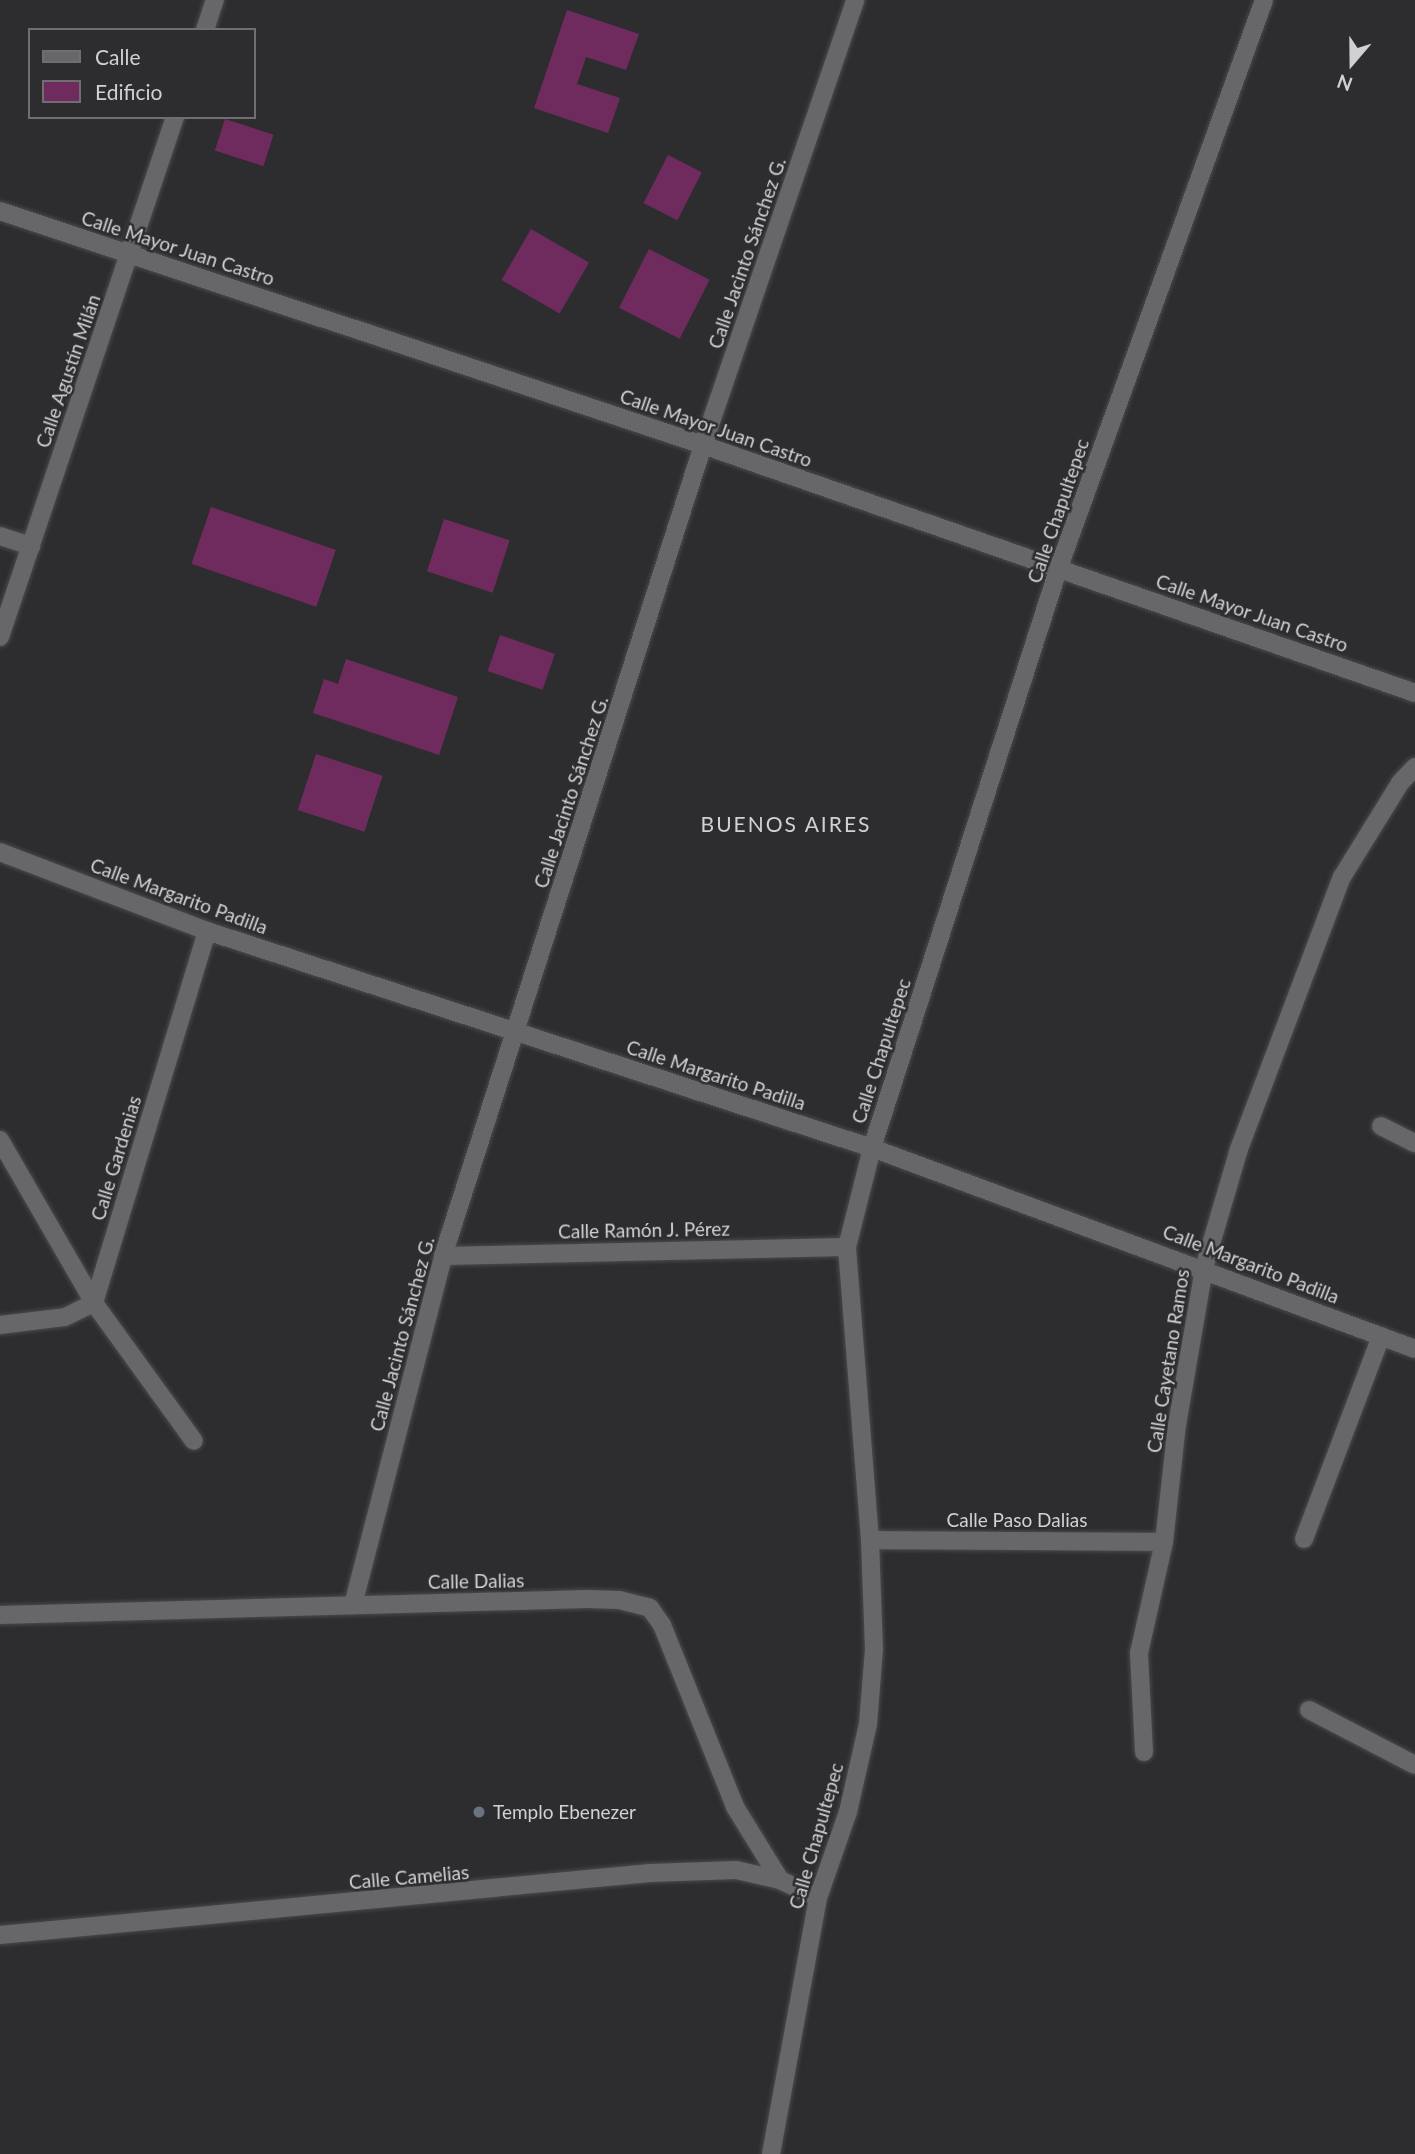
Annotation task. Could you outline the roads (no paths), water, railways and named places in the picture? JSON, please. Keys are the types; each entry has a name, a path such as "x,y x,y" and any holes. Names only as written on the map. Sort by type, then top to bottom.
{"street":[{"path":"206,28 215,0"},
{"name":"Calle Jacinto Sánchez G.","path":"353,1605 443,1256 703,445 855,0"},
{"name":"Calle Chapultepec","path":"771,2154 818,1898 848,1812 868,1724 874,1649 870,1540 847,1247 872,1148 1059,567 1264,0"},
{"name":"Calle Agustín Milán","path":"0,637 174,119"},
{"name":"Calle Mayor Juan Castro","path":"0,211 703,445 1415,693"},
{"path":"0,536 31,546"},
{"name":"Calle Cayetano Ramos","path":"1143,1752 1139,1653 1164,1542 1177,1424 1205,1268 1239,1149 1342,877 1400,783 1415,767"},
{"name":"Calle Margarito Padilla","path":"0,852 207,931 872,1148 1205,1268 1415,1349"},
{"name":"Calle Gardenias","path":"94,1303 207,931"},
{"path":"1381,1126 1415,1143"},
{"path":"0,1140 94,1303 194,1441"},
{"name":"Calle Ramón J. Pérez","path":"443,1256 847,1247"},
{"path":"0,1325 65,1317 94,1303"},
{"path":"1304,1539 1381,1336"},
{"name":"Calle Paso Dalias","path":"870,1540 1164,1542"},
{"name":"Calle Dalias","path":"0,1615 587,1599 619,1600 650,1608 662,1625 735,1807 780,1880"},
{"path":"1309,1710 1415,1765"},
{"name":"Calle Camelias","path":"0,1935 650,1874 736,1870 780,1880 818,1898"}],"place":[{"name":"Templo Ebenezer","path":"479,1812"}],"district":[{"name":"BUENOS AIRES","path":"786,824"}]}
